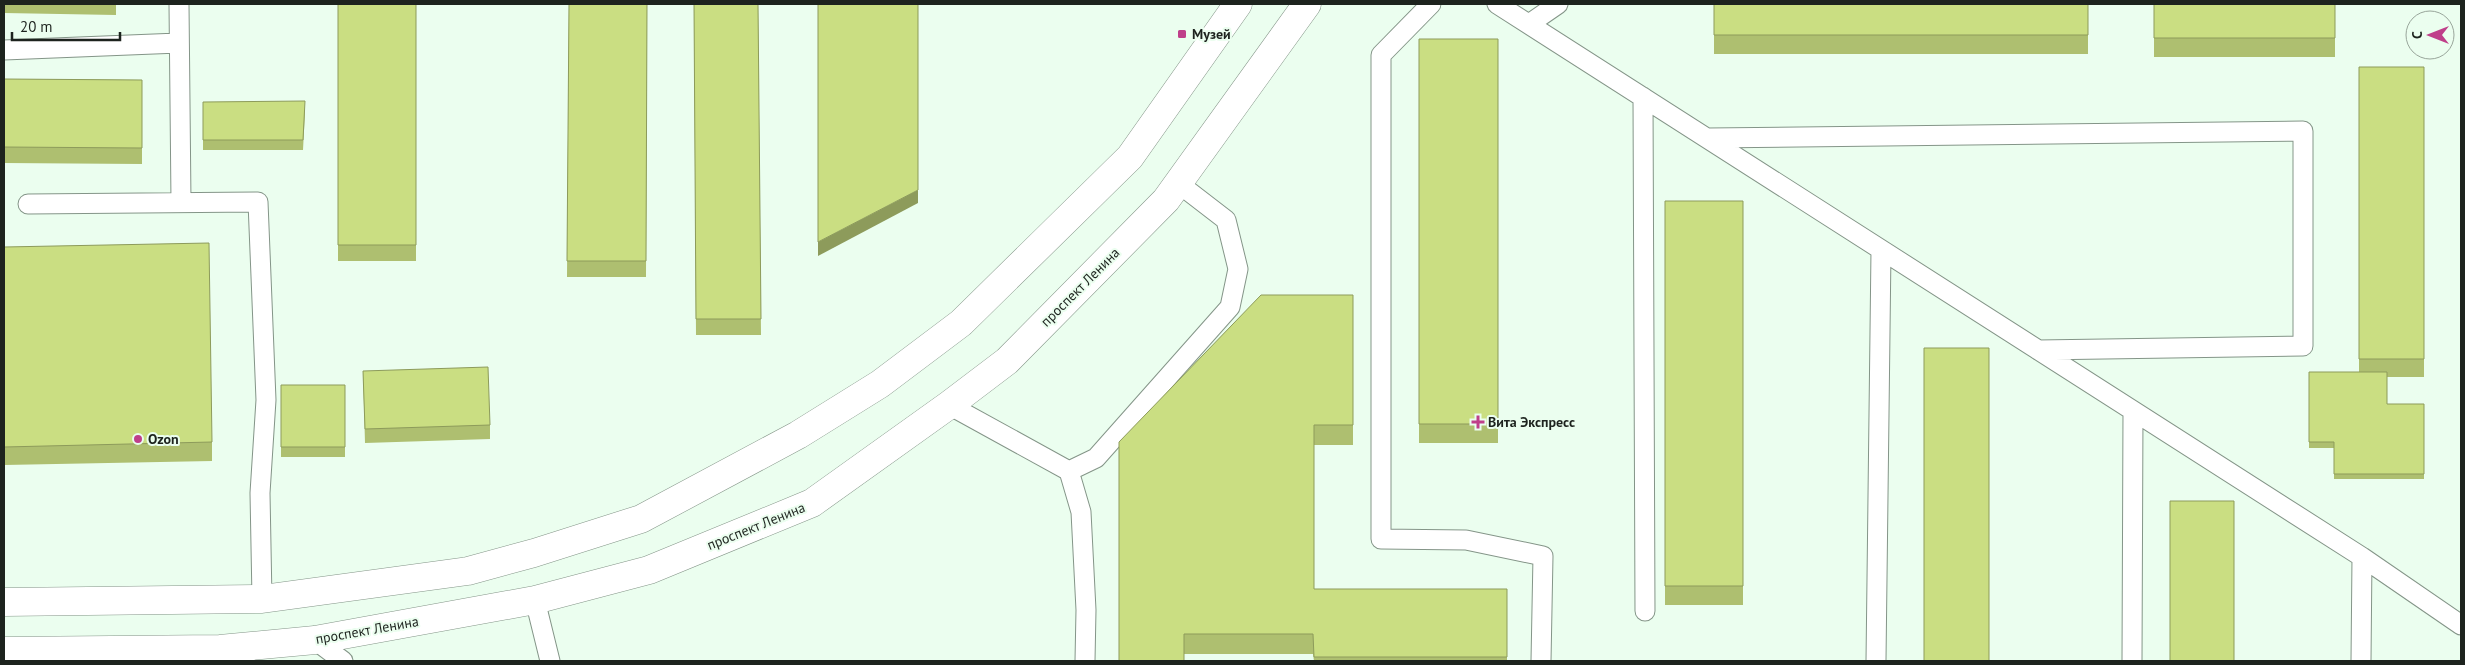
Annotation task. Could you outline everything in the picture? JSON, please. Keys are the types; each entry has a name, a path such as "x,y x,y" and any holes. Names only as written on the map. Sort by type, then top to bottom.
{"main road":[{"path":"4,602 262,599 468,571 534,553 641,519 798,435 880,384 962,323 1130,157 1238,4"},
{"name":"проспект Ленина","path":"4,651 220,649 315,640 535,600 649,570 812,503 950,405 1007,361 1166,200 1307,4"}],"lane":[{"path":"179,4 181,202"},
{"path":"1431,4 1381,54 1381,539 1466,540 1543,556 1541,661"},
{"path":"1497,4 2362,557 2461,625"},
{"path":"1530,24 1558,4"},
{"path":"4,50 179,43"},
{"path":"1643,97 1645,611"},
{"path":"1708,138 2303,132 2303,346 2038,350"},
{"path":"1069,471 1096,458 1230,307 1238,269 1226,220 1178,183"},
{"path":"28,204 258,202 266,400 260,493 262,599"},
{"path":"1876,661 1881,250"},
{"path":"950,405 1069,471 1081,512 1086,610 1085,661"},
{"path":"2132,661 2133,411"},
{"path":"2361,661 2362,557"},
{"path":"535,600 550,661"},
{"path":"315,640 343,661"}],"building":[{"path":"338,4 416,4 416,245 338,245"},
{"path":"569,4 647,4 646,261 567,261"},
{"path":"694,4 758,4 761,319 696,319"},
{"path":"818,4 918,4 918,190 818,242"},
{"path":"1714,4 2088,4 2088,35 1714,35"},
{"path":"2154,4 2335,4 2335,38 2154,38"},
{"path":"1419,39 1498,39 1498,424 1419,424"},
{"path":"2359,67 2424,67 2424,359 2359,359"},
{"path":"4,79 142,80 142,148 4,147"},
{"path":"305,101 303,140 203,140 203,102"},
{"path":"1665,201 1743,201 1743,586 1665,586"},
{"path":"209,243 212,442 4,447 4,247"},
{"path":"1261,295 1353,295 1353,425 1314,425 1314,589 1507,589 1507,657 1314,657 1313,634 1184,634 1184,661 1119,661 1119,442"},
{"path":"1924,348 1989,348 1989,661 1924,661"},
{"path":"488,367 490,425 365,429 363,371"},
{"path":"2309,372 2387,372 2387,404 2424,404 2424,474 2334,474 2334,442 2309,442"},
{"path":"281,385 345,385 345,447 281,447"},
{"path":"2170,501 2234,501 2234,661 2170,661"}],"place":[{"name":"Музей","path":"1182,34"},
{"name":"Вита Экспресс","path":"1478,422"},
{"name":"Ozon","path":"138,439"}]}
